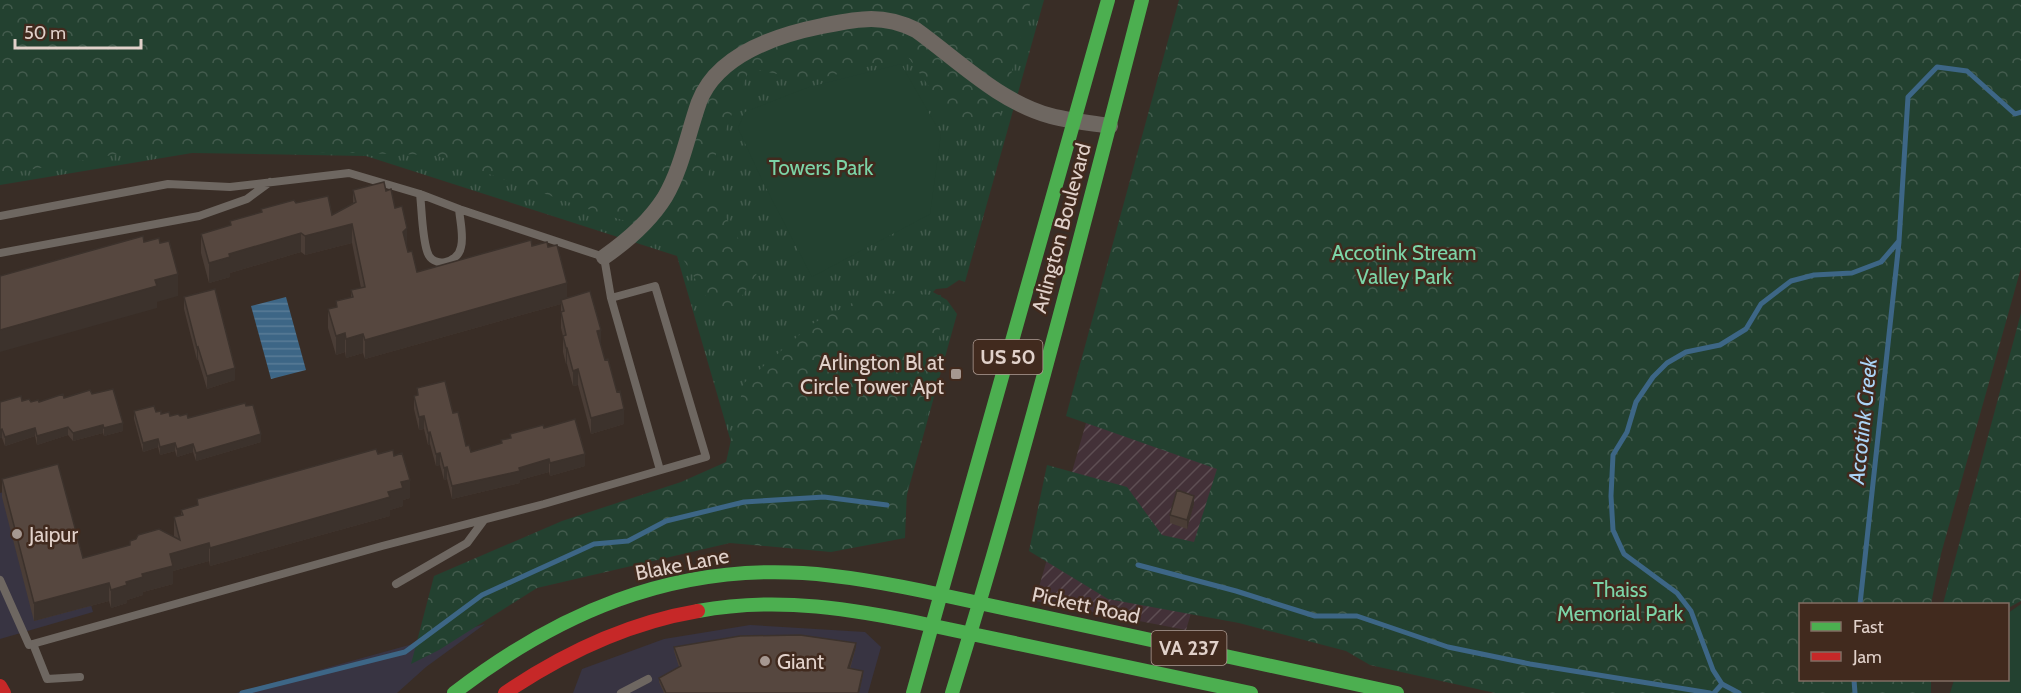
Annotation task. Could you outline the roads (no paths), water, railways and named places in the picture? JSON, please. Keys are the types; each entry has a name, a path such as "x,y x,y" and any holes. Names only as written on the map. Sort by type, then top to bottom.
{"main road":[{"name":"Arlington Boulevard","path":"942,595 1108,0"},
{"name":"Arlington Boulevard","path":"980,604 1073,269 1143,0"},
{"name":"Blake Lane","path":"454,693 504,655 566,621 633,594 683,582 753,573 818,574 892,584 942,595"},
{"name":"Pickett Road","path":"942,595 1398,693"},
{"name":"US 50","path":"913,693 942,595"},
{"path":"505,693 541,670 595,642 650,622 703,609 731,605 793,604 859,610 971,633"},
{"name":"US 50","path":"952,693 980,604"},
{"name":"VA 237","path":"971,633 1251,693"},
{"path":"0,686 4,693"}],"street":[{"path":"604,257 641,227 666,196 700,100 714,77 734,59 752,48 817,27 871,18 887,19 905,25 916,30 1003,94 1023,105 1051,116 1110,126"}],"lane":[{"path":"0,216 168,184 230,187 349,173 420,194 604,257 611,298 660,470"},
{"path":"0,254 199,216 248,199 270,182"},
{"path":"420,194 427,253 434,261 445,263 457,257 462,247 459,209"},
{"path":"0,580 29,645 706,457 655,286 611,298"},
{"path":"396,584 467,543 484,520"},
{"path":"33,644 47,679 80,677"},
{"path":"621,693 648,679"}],"water":[{"path":"286,297 306,370 271,379 251,306"}],"waterway":[{"name":"Accotink Creek","path":"1739,693 1722,684 1713,670 1691,611 1677,593 1624,554 1613,530 1611,496 1613,455 1627,432 1636,402 1653,377 1667,363 1686,352 1720,345 1746,329 1761,304 1791,281 1814,275 1852,273 1881,262 1899,241 1908,97 1937,67 1967,71 2015,114 2021,112"},
{"name":"Accotink Creek","path":"1860,603 1899,242"},
{"path":"242,693 405,652 482,595 594,544 628,541 666,521 744,502 824,497 887,505"},
{"path":"1138,565 1236,591 1315,616 1357,616 1448,647 1530,664 1710,693"},
{"name":"Accotink Creek","path":"1854,681 1855,693"},
{"path":"1714,693 1722,684"}],"place":[{"name":"Arlington Bl at Circle Tower Apt","path":"956,374"},
{"name":"Jaipur","path":"17,534"},
{"name":"Giant","path":"765,661"}],"park label":[{"name":"Towers Park","path":"821,167"},
{"name":"Accotink Stream Valley Park","path":"1404,264"},
{"name":"Thaiss Memorial Park","path":"1620,601"}]}
